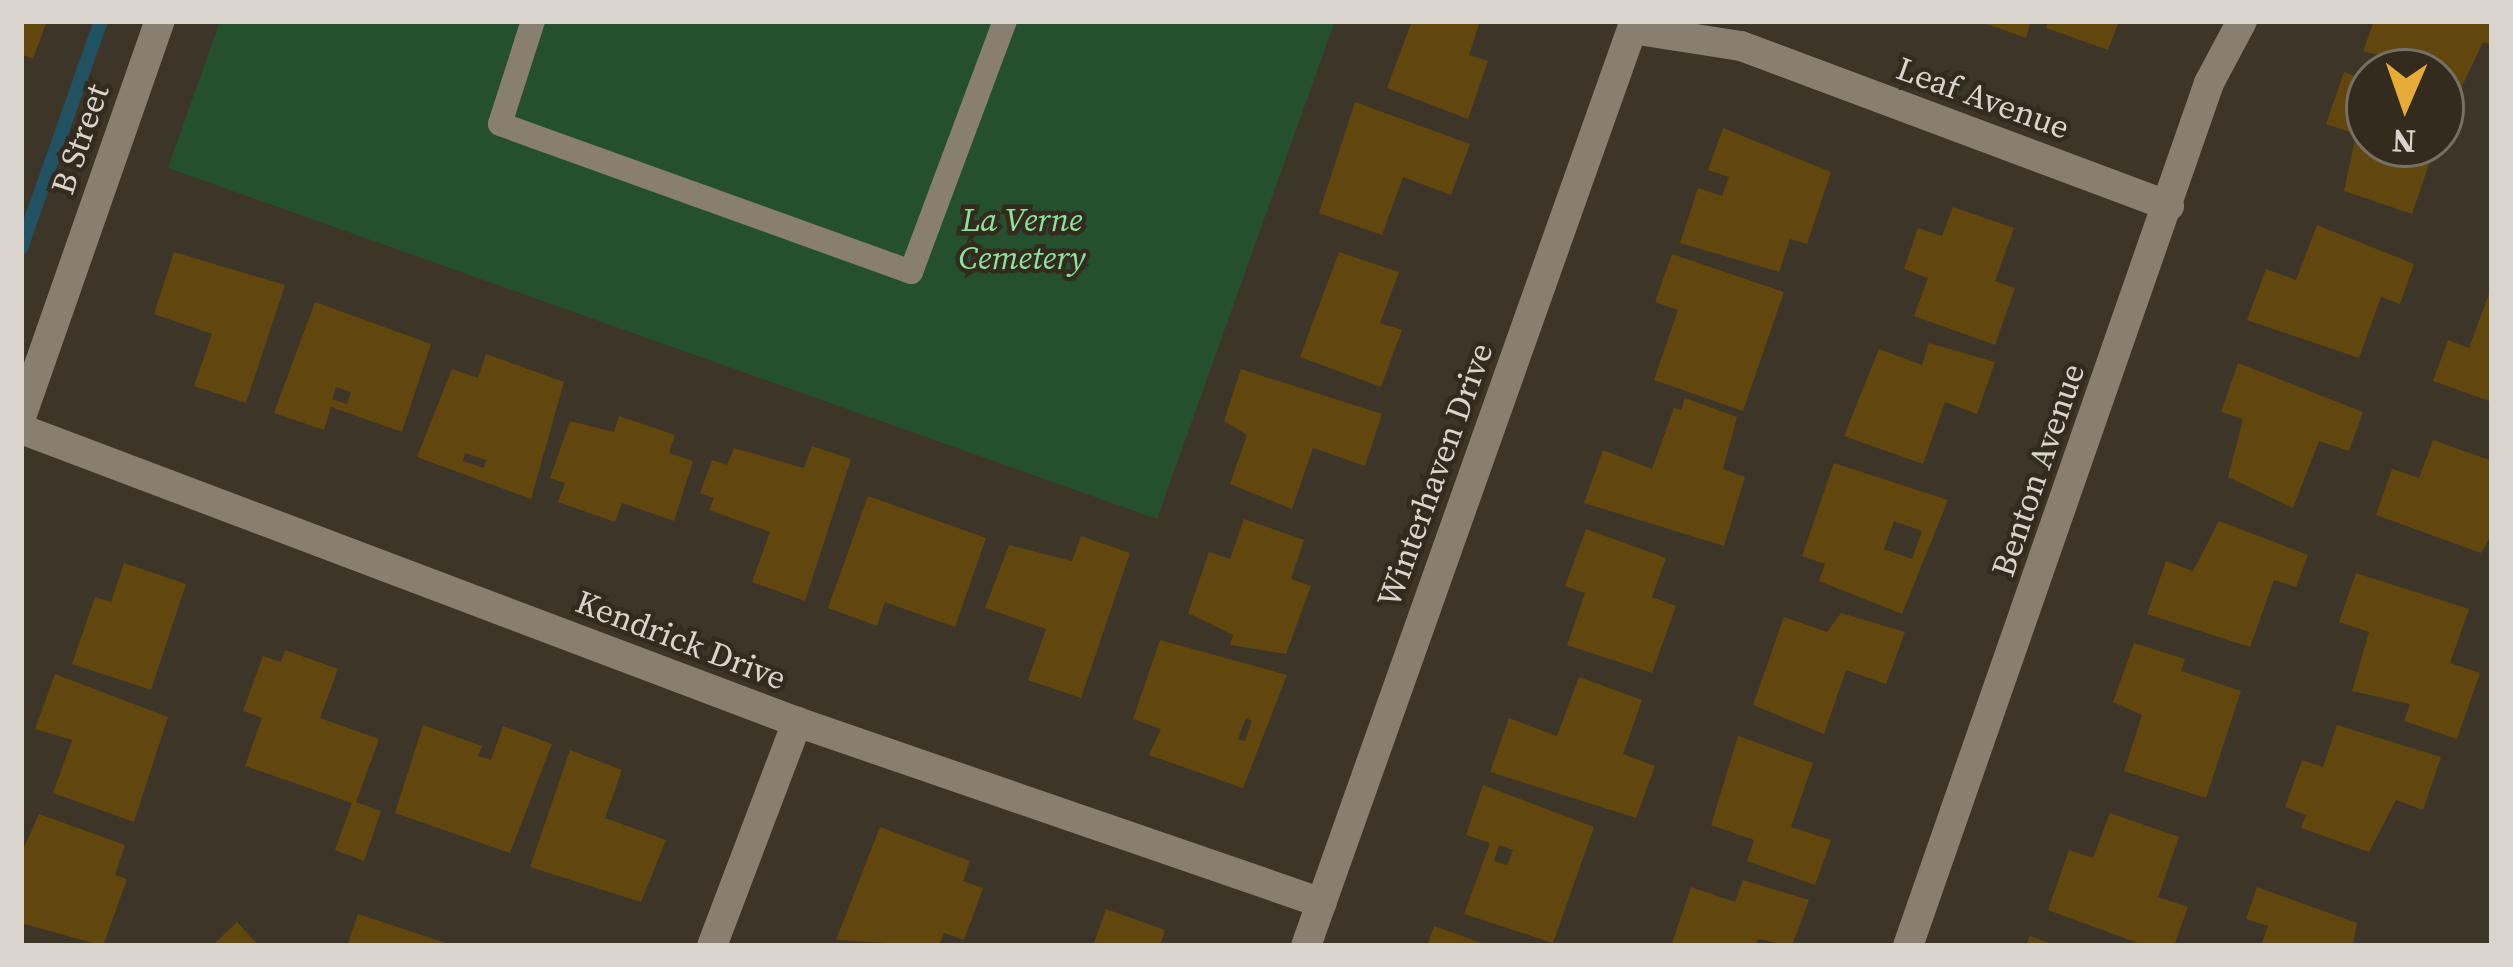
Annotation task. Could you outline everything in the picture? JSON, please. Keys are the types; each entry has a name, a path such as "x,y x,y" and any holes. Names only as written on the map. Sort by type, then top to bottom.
{"street":[{"name":"B Street","path":"21,417 160,21"},
{"name":"Benton Avenue","path":"1908,946 2209,83 2242,21"},
{"name":"Leaf Avenue","path":"1632,29 1741,46 2169,206"},
{"name":"Winterhaven Drive","path":"1306,946 1632,29"},
{"name":"Kendrick Drive","path":"21,429 796,722 1322,903"},
{"path":"712,946 796,722"}],"lane":[{"path":"533,21 500,124 911,272 1005,21"}],"green space":[{"name":"La Verne Cemetery","path":"220,21 1335,21 1157,519 168,168"}],"building":[{"path":"21,21 47,21 33,59 21,54"},
{"path":"1412,21 1480,21 1469,55 1488,61 1468,119 1387,88"},
{"path":"1978,21 2031,21 2026,38"},
{"path":"2048,21 2119,21 2108,50 2046,28"},
{"path":"2374,21 2492,21 2492,45 2483,42 2465,80 2465,48 2364,48"},
{"path":"2344,72 2345,130 2326,124"},
{"path":"1355,102 1470,144 1451,195 1403,177 1382,235 1319,213"},
{"path":"1723,128 1831,172 1807,244 1790,239 1779,272 1680,243 1698,188 1722,196 1729,177 1708,170"},
{"path":"2349,168 2428,168 2412,214 2344,191"},
{"path":"1953,207 2014,228 1995,281 2015,288 1995,345 1914,316 1928,278 1904,269 1918,228 1942,236"},
{"path":"2317,225 2414,264 2400,304 2381,297 2359,358 2247,320 2266,269 2296,280"},
{"path":"174,252 285,285 246,403 194,386 212,334 154,314"},
{"path":"1339,252 1399,272 1380,323 1402,330 1381,387 1300,357"},
{"path":"1672,254 1784,292 1743,411 1654,380 1678,310 1655,302"},
{"path":"2491,288 2492,402 2433,381 2448,340 2469,348"},
{"path":"315,302 431,344 402,432 331,407 324,430 274,413","holes":["336,387 351,392 347,404 332,399"]},
{"path":"1929,343 1995,362 1977,414 1945,402 1923,464 1844,436 1879,349 1922,365"},
{"path":"486,354 564,382 531,499 417,457 452,369 478,378","holes":["465,453 486,460 484,468 463,461"]},
{"path":"2238,363 2363,412 2349,451 2319,441 2293,508 2228,477 2243,419 2221,412"},
{"path":"1241,369 1382,414 1365,466 1313,448 1292,509 1230,484 1247,435 1224,421"},
{"path":"1685,398 1737,417 1723,469 1745,477 1724,546 1584,503 1603,450 1652,469 1674,408 1681,410"},
{"path":"619,416 675,435 669,453 693,461 674,521 622,503 615,522 558,502 565,483 550,478 570,421 614,432"},
{"path":"2433,440 2492,461 2492,534 2481,553 2376,515 2392,469 2419,478"},
{"path":"812,446 851,459 805,601 752,582 770,532 709,510 714,498 700,493 712,460 727,465 734,448 804,468"},
{"path":"1834,463 1948,500 1902,614 1819,581 1825,564 1802,556","holes":["1894,521 1922,531 1912,559 1884,549"]},
{"path":"868,496 986,538 955,627 885,602 877,626 828,608"},
{"path":"1244,519 1304,540 1291,579 1311,586 1286,654 1230,645 1233,635 1188,613 1209,552 1230,559"},
{"path":"2219,521 2308,555 2296,587 2274,580 2250,647 2147,614 2166,561 2193,571"},
{"path":"1586,529 1666,558 1652,597 1676,606 1652,673 1567,645 1585,593 1565,586"},
{"path":"1081,536 1130,553 1081,698 1028,680 1046,629 985,608 1009,545 1072,561"},
{"path":"124,563 186,584 151,690 72,664 95,597 111,602"},
{"path":"2356,573 2469,609 2450,663 2480,673 2457,739 2404,721 2410,704 2352,691 2369,632 2339,622"},
{"path":"1841,613 1905,632 1886,684 1846,670 1824,734 1753,705 1784,617 1827,632"},
{"path":"1160,640 1287,675 1243,788 1149,755 1161,729 1133,719","holes":["1246,718 1252,721 1245,741 1238,739"]},
{"path":"2134,643 2185,659 2181,671 2241,691 2206,798 2124,771 2142,715 2113,702"},
{"path":"285,650 338,669 320,718 379,739 356,802 381,811 364,861 335,850 352,803 245,766 262,718 243,711 263,656 281,662"},
{"path":"55,674 168,717 134,822 53,793 72,740 35,729"},
{"path":"1579,677 1642,700 1623,754 1655,766 1636,818 1490,772 1509,718 1557,736"},
{"path":"423,725 482,746 478,756 491,760 503,726 552,744 510,853 395,813"},
{"path":"2337,725 2441,757 2423,810 2396,800 2369,852 2301,828 2306,815 2285,807 2302,760 2323,767"},
{"path":"1738,736 1813,763 1791,827 1831,840 1815,885 1747,861 1754,840 1711,825"},
{"path":"570,750 622,770 605,818 666,840 641,902 530,867"},
{"path":"1483,785 1594,827 1553,943 1464,914 1490,843 1466,835","holes":["1499,845 1513,850 1507,865 1494,861"]},
{"path":"2110,813 2179,837 2158,897 2188,907 2174,946 2146,946 2048,910 2069,850 2093,858"},
{"path":"39,814 125,845 115,875 127,879 103,946 21,923 21,854"},
{"path":"880,827 970,861 963,881 983,888 964,940 944,933 939,946 836,940"},
{"path":"1743,880 1809,900 1792,946 1758,939 1755,946 1671,946 1691,887 1735,902"},
{"path":"2257,887 2357,923 2353,946 2261,946 2268,926 2246,919"},
{"path":"1106,909 1165,930 1160,946 1093,946"},
{"path":"358,914 452,945 347,946"},
{"path":"237,922 259,946 212,946"},
{"path":"1434,926 1488,945 1488,946 1427,946"},
{"path":"2030,936 2056,945 2056,946 2026,946"}],"waterway":[{"path":"21,248 101,21"}]}
